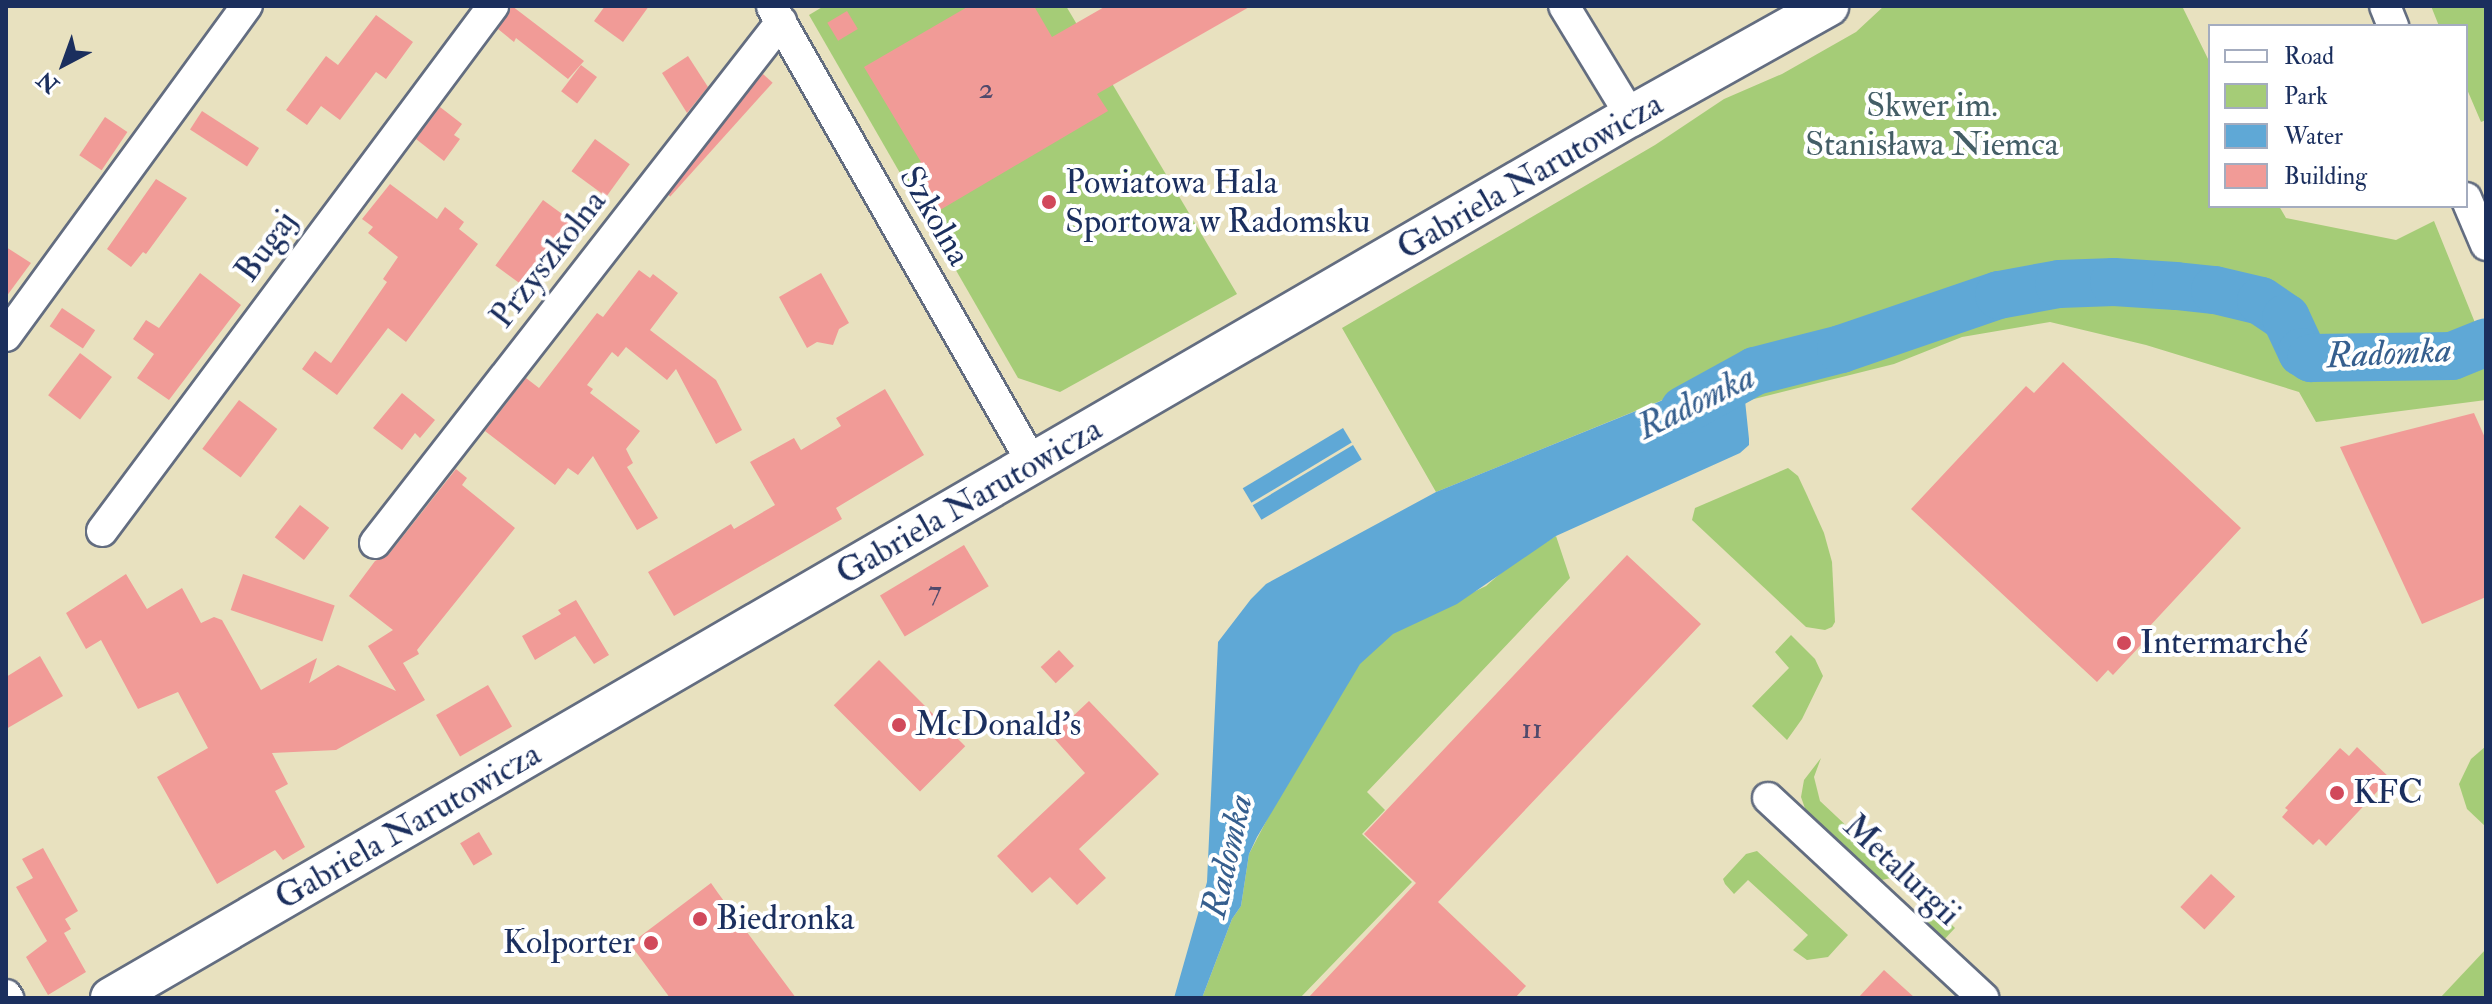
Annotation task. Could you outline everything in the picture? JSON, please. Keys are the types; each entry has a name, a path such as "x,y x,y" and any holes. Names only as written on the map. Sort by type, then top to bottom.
{"main road":[{"name":"Gabriela Narutowicza","path":"111,998 1631,116 1828,6"}],"street":[{"path":"6,336 247,6"},
{"name":"Bugaj","path":"102,531 493,6"},
{"path":"1564,6 1631,116"},
{"name":"Szkolna","path":"776,14 1033,464"},
{"name":"Przyszkolna","path":"375,543 776,14"},
{"path":"2468,203 2486,245"},
{"name":"Metalurgii","path":"1768,798 1983,998"}],"green space":[{"name":"Powiatowa Hala Sportowa w Radomsku","path":"824,6 1066,6 1237,294 1060,392 1018,378 809,15"},
{"name":"Skwer im. Stanisława Niemca","path":"1884,6 2182,6 2208,59 2208,208 2280,208 2286,218 2396,240 2434,221 2486,350 2486,400 2316,422 2299,392 2146,345 2050,322 1962,337 1894,364 1746,401 1742,381 1719,377 1436,492 1342,328 1655,145 1724,99 1782,74 1856,32"},
{"path":"2431,6 2486,6 2486,120 2481,122 2468,92 2468,24 2438,24"},
{"path":"1788,468 1798,476 1806,493 1824,533 1832,562 1835,622 1825,630 1806,627 1692,520 1695,508"},
{"path":"1556,536 1570,578 1367,792 1385,810 1362,834 1412,882 1300,998 1202,998 1232,919 1241,906 1249,854 1285,785 1339,696 1336,658 1486,586 1516,560"},
{"path":"1791,635 1815,659 1823,676 1802,719 1787,740 1752,706 1789,668 1775,652"},
{"path":"2486,746 2486,827 2467,809 2459,784 2471,759"},
{"path":"1821,758 1814,777 1820,801 1900,876 1882,880 1874,878 1808,817 1801,797 1804,780"},
{"path":"1757,851 1848,935 1828,957 1807,960 1793,950 1808,935 1748,880 1734,894 1725,884 1723,879 1746,854"},
{"path":"1925,899 1955,928 1941,943 1924,921"},
{"path":"2486,949 2486,998 2440,998"}],"water":[{"path":"1720,377 1743,381 1749,445 1740,453 1556,536 1457,604 1393,634 1360,664 1257,837 1249,854 1241,906 1232,919 1202,998 1174,998 1207,882 1218,642 1251,599 1266,584 1436,492"},
{"path":"1343,428 1352,443 1251,503 1243,488"},
{"path":"1353,445 1362,460 1261,520 1253,505"}],"building":[{"path":"512,6 584,61 568,79 516,38 514,42 498,29"},
{"path":"605,6 649,6 623,42 594,21"},
{"name":"Powiatowa Hala Sportowa w Radomsku","path":"969,6 1034,6 1052,37 1106,6 1251,6 1097,94 1108,111 940,210 914,166 921,162 864,67"},
{"path":"847,11 858,29 838,41 827,23"},
{"path":"376,15 413,42 386,79 376,72 340,120 321,106 307,125 286,110 326,56 338,65"},
{"path":"688,56 708,87 687,113 662,73"},
{"path":"581,65 597,77 577,103 561,91"},
{"path":"763,74 773,83 670,196 661,188"},
{"path":"440,107 462,124 454,135 460,139 444,161 416,139"},
{"path":"202,111 259,148 247,166 190,129"},
{"path":"105,117 127,132 102,170 79,155"},
{"path":"595,139 630,164 606,197 571,171"},
{"path":"156,179 187,198 146,254 143,252 131,267 107,249"},
{"path":"390,184 437,219 445,207 464,222 459,229 478,244 406,342 388,328 337,395 302,369 315,351 331,363 387,282 383,279 398,257 368,233 373,227 362,219"},
{"path":"543,200 581,228 533,293 495,266"},
{"path":"6,247 31,263 6,297"},
{"path":"639,270 650,278 653,274 678,293 650,330 716,380 742,430 716,444 676,369 667,380 626,347 618,357 612,352 587,385 593,389 590,393 640,431 626,449 633,463 627,467 658,518 637,530 593,456 578,475 568,468 555,485 485,431 526,378 539,388 597,313 603,317"},
{"path":"200,273 241,305 169,400 137,378 154,354 133,339 146,320 159,328"},
{"path":"821,273 849,323 839,329 833,345 817,342 807,348 779,297"},
{"path":"62,308 95,330 83,349 50,326"},
{"path":"80,353 112,377 80,419 48,395"},
{"path":"2063,362 2241,528 2148,628 2153,632 2113,675 2108,670 2097,682 1911,509 2026,386 2034,393"},
{"path":"885,389 924,455 836,508 842,519 674,616 648,572 731,524 734,529 775,505 750,462 794,438 801,450 841,426 836,418"},
{"path":"402,393 435,420 420,438 415,433 402,450 373,428"},
{"path":"239,400 277,429 241,478 202,449"},
{"path":"2474,413 2486,440 2486,597 2422,624 2340,447"},
{"path":"456,469 467,478 462,485 515,528 417,650 419,654 403,663 425,700 336,750 272,753 288,784 275,791 305,847 283,860 275,850 217,884 157,777 208,748 178,692 138,709 101,640 86,649 66,613 126,574 147,609 182,588 201,623 214,617 222,620 261,690 317,658 309,683 338,665 396,691 368,646 393,630 349,596 375,561 389,554"},
{"path":"300,505 329,528 304,560 275,537"},
{"path":"964,545 989,586 905,637 880,595"},
{"path":"1627,555 1701,624 1438,902 1526,986 1515,998 1308,998 1416,883 1364,834"},
{"path":"243,574 335,606 322,642 231,610"},
{"path":"576,600 609,655 594,664 575,636 535,660 522,636 561,614 558,610"},
{"path":"1059,650 1074,666 1056,683 1041,667"},
{"path":"40,656 63,696 6,729 6,677"},
{"name":"McDonald's","path":"879,660 965,746 920,792 834,705"},
{"path":"488,685 512,727 460,757 436,715"},
{"path":"1089,701 1159,774 1079,849 1106,878 1077,905 1050,877 1032,893 997,856 1085,773 1052,736"},
{"name":"KFC","path":"2357,747 2390,778 2326,846 2319,839 2313,845 2282,817 2288,810 2285,808 2340,748 2349,756"},
{"path":"479,832 492,854 474,866 460,843"},
{"path":"43,848 78,911 65,919 71,929 64,933 86,972 48,995 26,957 47,941 16,887 33,878 22,859"},
{"path":"2211,874 2235,897 2204,929 2180,907"},
{"name":"Biedronka","path":"711,883 796,998 670,998 630,944"},
{"path":"1884,970 1915,998 1858,998"}],"waterway":[{"name":"Radomka","path":"1684,410 1755,371 1841,349 1999,295 2059,284 2114,282 2176,286 2215,290 2261,301 2286,318 2302,352 2311,358 2452,356 2486,342"}],"place":[{"name":"Powiatowa Hala Sportowa w Radomsku","path":"1049,202"},
{"name":"Intermarché","path":"2124,643"},
{"name":"McDonald's","path":"899,725"},
{"name":"KFC","path":"2337,793"},
{"name":"Biedronka","path":"700,919"},
{"name":"Kolporter","path":"651,943"}]}
